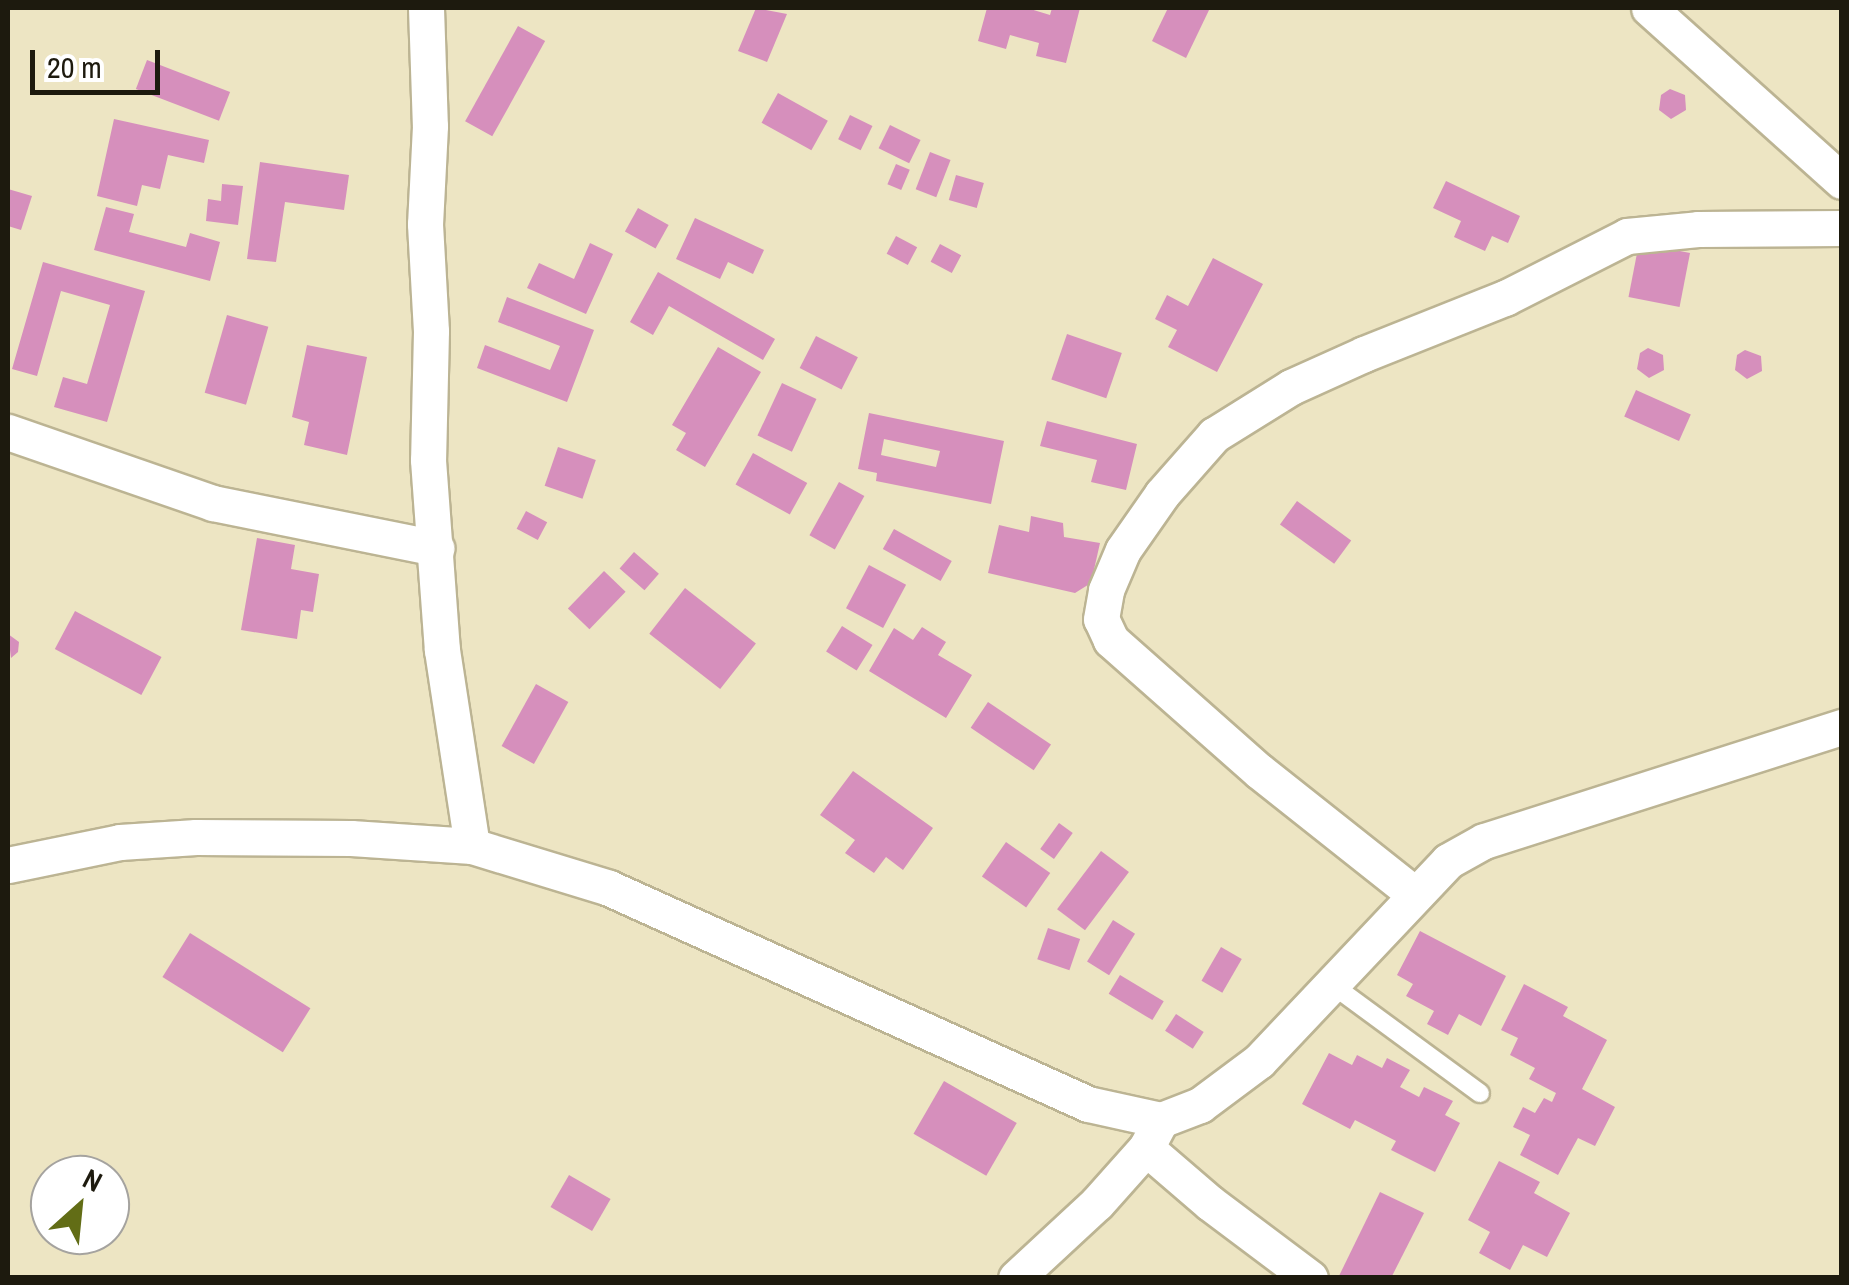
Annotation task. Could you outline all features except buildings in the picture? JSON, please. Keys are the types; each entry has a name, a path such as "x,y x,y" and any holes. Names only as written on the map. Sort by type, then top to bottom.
{"street":[{"path":"426,8 430,126 426,224 431,331 428,460 442,650 472,846"},
{"path":"1649,8 1842,181"},
{"path":"1413,893 1259,771 1112,640 1101,619 1106,590 1123,550 1162,494 1214,436 1291,387 1506,298 1627,236 1698,229 1842,228"},
{"path":"8,432 213,503 437,548"},
{"path":"1016,1278 1096,1202 1154,1134 1259,1061 1413,893 1448,861 1484,841 1842,727"},
{"path":"8,865 120,842 196,837 351,838 472,846 609,888 1154,1134 1210,1204 1310,1278"}],"lane":[{"path":"1330,982 1480,1094"}]}
